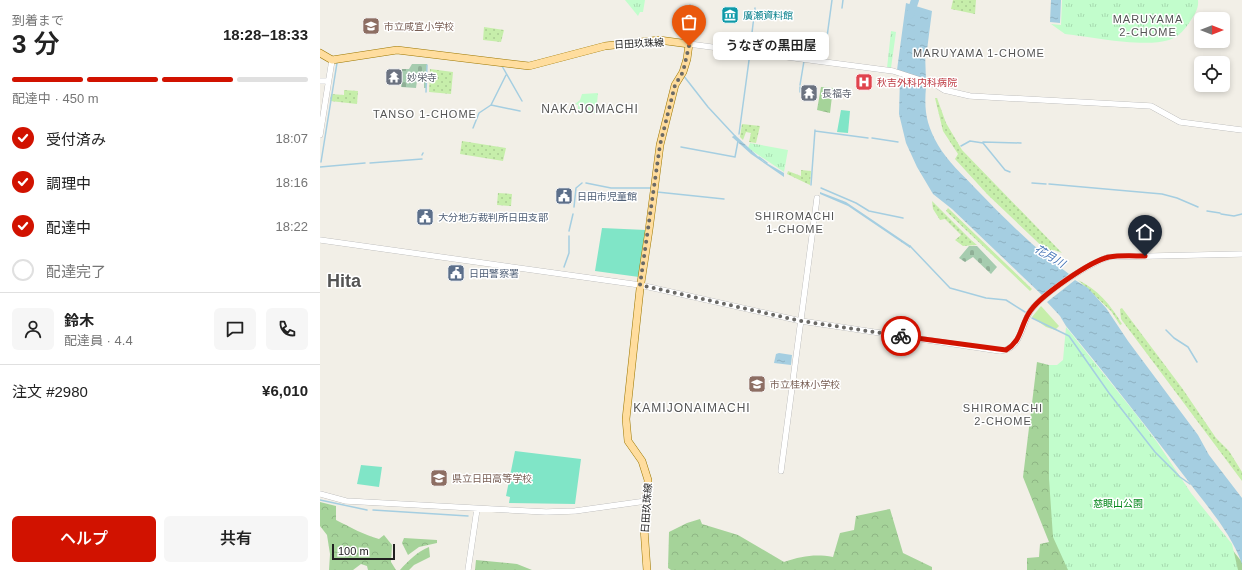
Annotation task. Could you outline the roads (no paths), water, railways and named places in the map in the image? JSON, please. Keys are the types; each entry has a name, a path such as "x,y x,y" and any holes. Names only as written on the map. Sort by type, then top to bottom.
{"main road":[{"name":"日田玖珠線","path":"332,60 397,50 529,66 605,46 656,40 689,44 682,74 675,85 660,145 640,285 626,433 628,441 642,461 647,472 648,486 644,528 647,570"},
{"path":"320,53 332,60"}],"street":[{"path":"689,44 893,71 936,85 944,90 970,96 1151,106 1180,122 1242,130"},
{"path":"320,135 332,60"},
{"path":"320,81 328,81"},
{"path":"781,471 817,198"},
{"path":"320,240 640,285 801,321 986,349 1006,350 1014,345 1026,318 1038,302 1076,274 1097,261 1109,257 1242,254"},
{"path":"320,494 346,501 546,512 575,511 646,501"},
{"path":"468,570 477,509"}],"water":[{"path":"1051,0 1061,0 1060,23 1050,22"},
{"path":"906,3 932,11 927,50 925,52 926,81 897,70"},
{"path":"900,78 926,87 925,103 928,123 938,145 951,163 1021,233 1069,274 1042,295 952,209 933,194 917,167 906,143 899,114"},
{"path":"735,135 763,161 784,173 784,177 751,154 732,137"},
{"path":"820,192 846,202 911,246 910,248 848,206 820,194"},
{"path":"1075,280 1088,288 1106,308 1128,341 1198,435 1209,455 1242,498 1242,564 1231,541 1217,519 1066,326 1060,316 1047,302"},
{"path":"776,354 792,355 791,365 774,363"}],"waterway":[{"path":"824,59 832,0"},
{"path":"842,8 843,0"},
{"name":"花月川","path":"910,15 915,0"},
{"path":"688,16 690,5"},
{"path":"750,49 755,8"},
{"path":"739,134 750,53"},
{"path":"800,85 804,61"},
{"path":"321,162 337,63"},
{"path":"426,92 427,65"},
{"path":"502,66 522,101"},
{"path":"491,105 506,75"},
{"path":"683,75 708,107 735,136"},
{"path":"800,87 800,92"},
{"path":"473,128 479,113 491,105 520,111"},
{"path":"811,185 815,130"},
{"path":"815,131 868,138"},
{"path":"872,138 898,142"},
{"path":"681,147 735,157 738,141"},
{"path":"961,146 970,141 983,143 1005,170 1010,172"},
{"path":"983,142 1021,143"},
{"path":"759,157 767,163"},
{"path":"370,163 422,159"},
{"path":"320,167 365,163"},
{"path":"574,207 576,188 582,183"},
{"path":"586,183 611,188 651,188"},
{"path":"1032,183 1046,184"},
{"path":"1049,184 1162,194 1177,198 1198,207"},
{"path":"821,188 856,203 869,211 903,218"},
{"path":"657,192 724,199"},
{"path":"1207,211 1220,213"},
{"path":"569,231 573,214"},
{"path":"1221,214 1234,216 1242,214"},
{"path":"564,267 569,253 569,236"},
{"path":"910,246 950,288 986,298 1006,300 1025,312"},
{"path":"1032,318 1069,336 1109,393 1155,452 1180,477 1190,484"},
{"path":"1166,330 1174,338 1188,347 1197,362"},
{"path":"320,500 367,510"},
{"path":"373,510 468,516"}],"place":[{"name":"廣瀬資料館","path":"730,15"},
{"name":"市立咸宜小学校","path":"371,26"},
{"name":"うなぎの黒田屋","path":"689,46"},
{"name":"妙栄寺","path":"394,77"},
{"name":"秋吉外科内科病院","path":"864,82"},
{"name":"長福寺","path":"809,93"},
{"name":"日田市児童館","path":"564,196"},
{"name":"大分地方裁判所日田支部","path":"425,217"},
{"name":"日田警察署","path":"456,273"},
{"name":"市立桂林小学校","path":"757,384"},
{"name":"県立日田高等学校","path":"439,478"}],"district":[{"name":"MARUYAMA 2-CHOME","path":"1148,25"},
{"name":"MARUYAMA 1-CHOME","path":"979,53"},
{"name":"NAKAJOMACHI","path":"590,109"},
{"name":"TANSO 1-CHOME","path":"425,114"},
{"name":"SHIROMACHI 1-CHOME","path":"795,222"},
{"name":"Hita","path":"344,281"},
{"name":"KAMIJONAIMACHI","path":"692,408"},
{"name":"SHIROMACHI 2-CHOME","path":"1003,414"}],"park label":[{"name":"慈眼山公園","path":"1118,503"}]}
